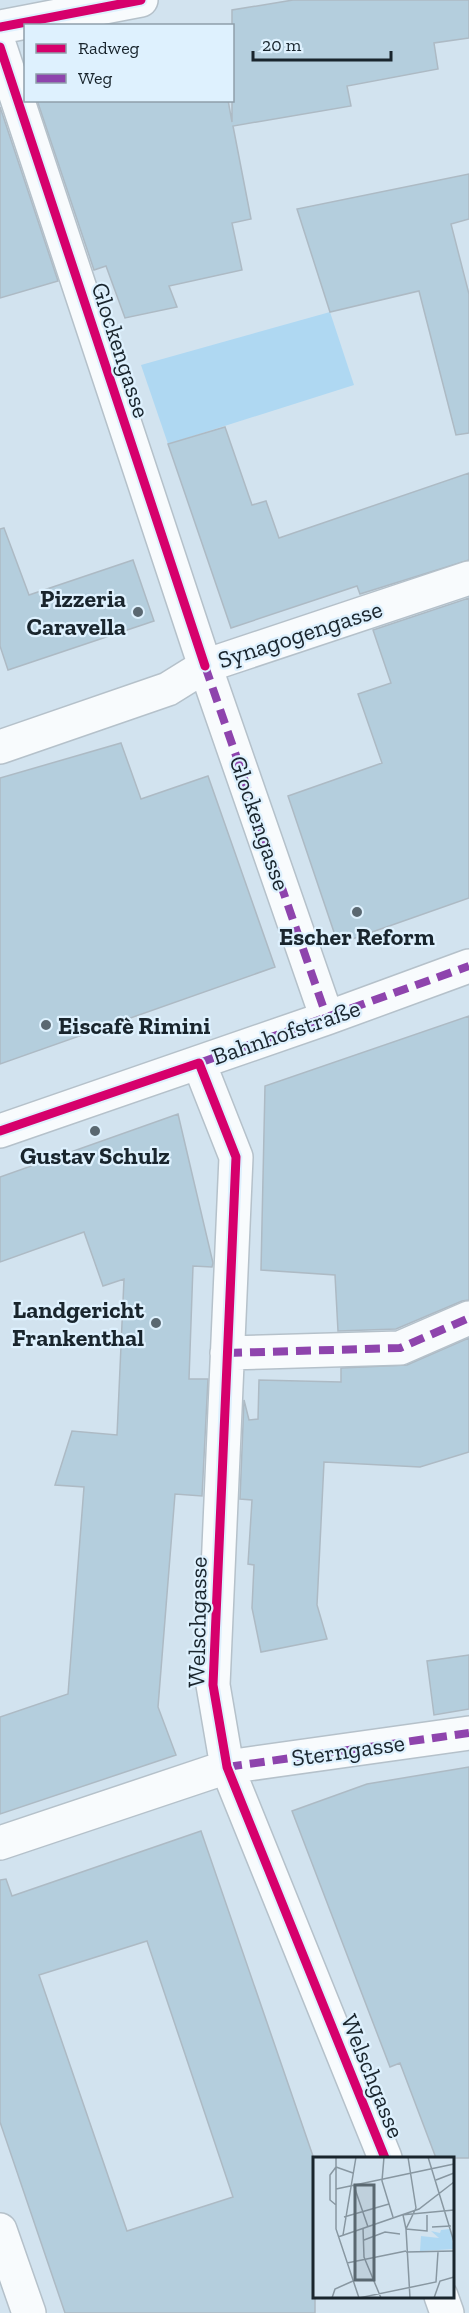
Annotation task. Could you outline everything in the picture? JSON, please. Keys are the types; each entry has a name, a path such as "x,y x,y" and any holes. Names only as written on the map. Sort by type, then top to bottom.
{"street":[{"path":"0,27 141,0"},
{"name":"Glockengasse","path":"0,47 205,666 327,1018"},
{"name":"Synagogengasse","path":"0,747 168,689 205,666 469,578"},
{"name":"Bahnhofstraße","path":"0,1131 327,1018 469,966"},
{"name":"Welschgasse","path":"199,1063 236,1157 213,1685 227,1767 385,2157"},
{"path":"226,1353 400,1348 469,1317"},
{"name":"Sterngasse","path":"0,1843 227,1767 469,1733"},
{"path":"0,2230 29,2313"},
{"path":"442,2298 447,2313"}],"shaded area":[{"path":"330,312 354,385 168,444 141,365"}],"building":[{"path":"293,0 469,0 469,38 434,43 438,69 347,86 351,106 233,126 251,219 232,223 242,270 169,286 177,307 125,318 106,266 94,270 38,102 228,102 232,122 234,24 232,24 232,10"},
{"path":"0,107 58,281 0,298"},
{"path":"469,174 469,219 451,224 469,294 469,433 456,435 419,291 330,312 297,209"},
{"path":"225,427 252,505 266,501 279,538 469,473 469,560 360,594 357,586 231,628 168,444"},
{"path":"4,528 29,595 133,560 154,621 8,670 0,646 0,529"},
{"path":"469,598 469,898 338,944 288,796 382,763 358,694 391,683 373,630"},
{"path":"121,743 141,799 208,776 275,967 0,1064 0,778"},
{"path":"469,1016 469,1300 396,1329 338,1331 335,1275 261,1270 265,1086"},
{"path":"178,1114 213,1263 212,1267 193,1266 189,1379 208,1379 202,1496 175,1494 158,1707 176,1755 0,1814 0,1717 68,1694 84,1487 55,1485 72,1431 117,1435 124,1279 103,1286 84,1232 0,1262 0,1177"},
{"path":"469,1338 469,1452 420,1467 324,1462 317,1605 327,1639 261,1652 252,1608 254,1565 248,1564 252,1500 240,1499 244,1400 249,1420 258,1419 259,1380 341,1382 341,1368 407,1365"},
{"path":"469,1655 469,1709 434,1715 427,1661"},
{"path":"469,1767 469,2158 436,2157 400,2063 390,2067 292,1811 367,1784"},
{"path":"201,1831 313,2157 313,2298 315,2298 315,2313 65,2313 0,2122 0,1880 6,1879 12,1896","holes":["147,1941 233,2197 127,2231 39,1975"]}],"marked path":[{"path":"205,666 327,1018"},
{"path":"199,1063 469,966"},
{"path":"227,1353 400,1348 469,1318"},
{"path":"227,1767 469,1733"}],"cycle path":[{"path":"0,27 141,0"},
{"path":"0,47 205,666"},
{"path":"0,1131 199,1063 236,1157 213,1685 227,1767 385,2157"}],"place":[{"name":"Pizzeria Caravella","path":"138,612"},
{"name":"Escher Reform","path":"357,912"},
{"name":"Eiscafè Rimini","path":"46,1025"},
{"name":"Gustav Schulz","path":"95,1131"},
{"name":"Landgericht Frankenthal","path":"156,1323"}]}
